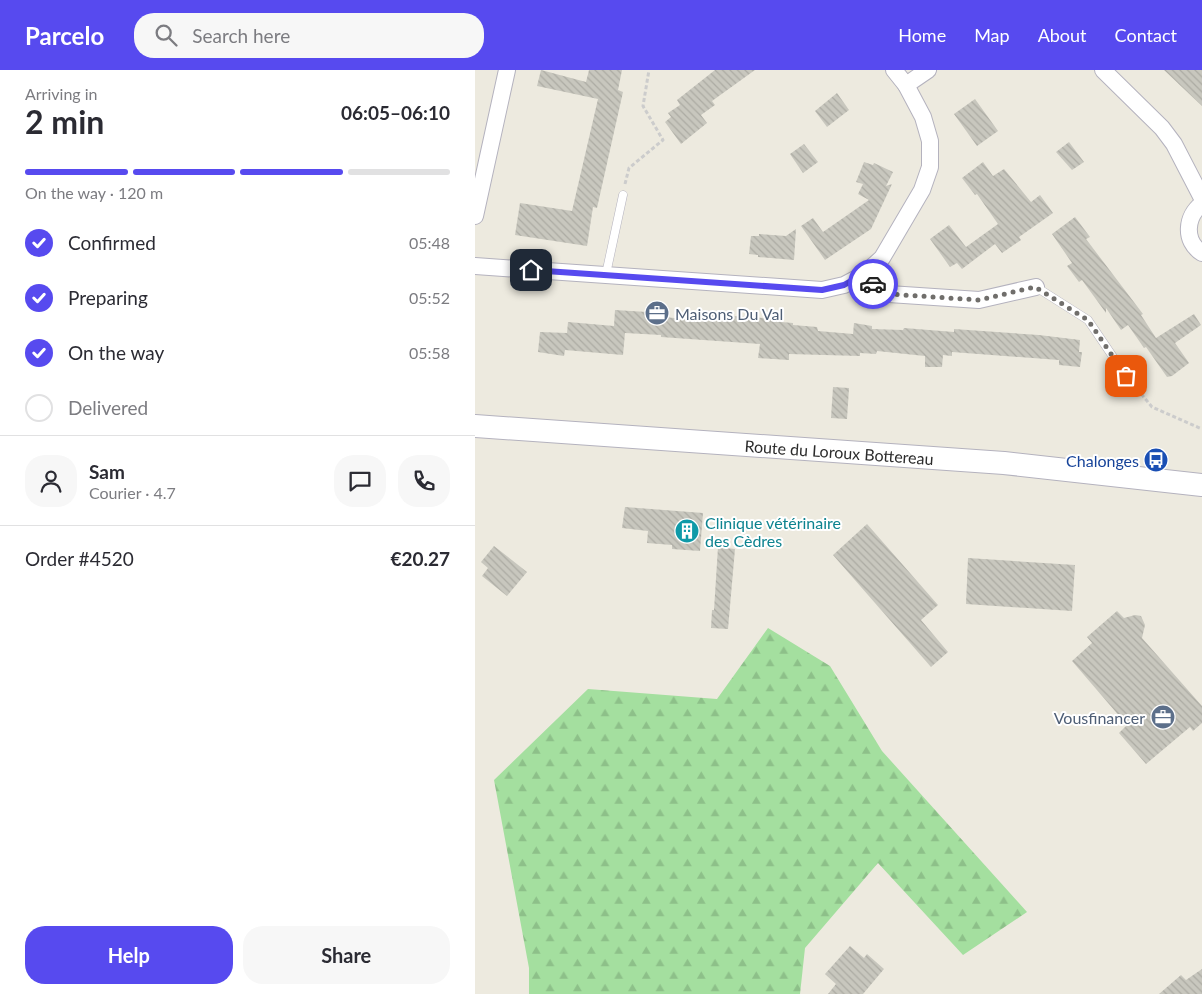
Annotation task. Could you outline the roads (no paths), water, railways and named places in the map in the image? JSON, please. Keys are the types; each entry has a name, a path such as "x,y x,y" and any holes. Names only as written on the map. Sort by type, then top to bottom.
{"main road":[{"name":"Route du Loroux Bottereau","path":"475,426 1004,464 1202,485"}],"street":[{"path":"475,216 507,70"},
{"path":"475,266 822,290 844,285 863,274 882,258 922,190 930,167 930,141 923,117 906,85 894,70"},
{"path":"906,85 928,70"},
{"path":"1103,70 1162,128 1174,144 1202,198"},
{"path":"1202,204 1192,215 1189,229 1194,245 1202,252"},
{"path":"863,274 875,286 889,294 979,300 1035,287"}],"lane":[{"path":"606,274 623,195"},
{"path":"1035,287 1088,320 1126,376"}],"place":[{"name":"Maisons Du Val","path":"657,313"},
{"name":"Chalonges","path":"1156,460"},
{"name":"Clinique vétérinaire des Cèdres","path":"687,531"},
{"name":"Vousfinancer","path":"1163,717"}]}
